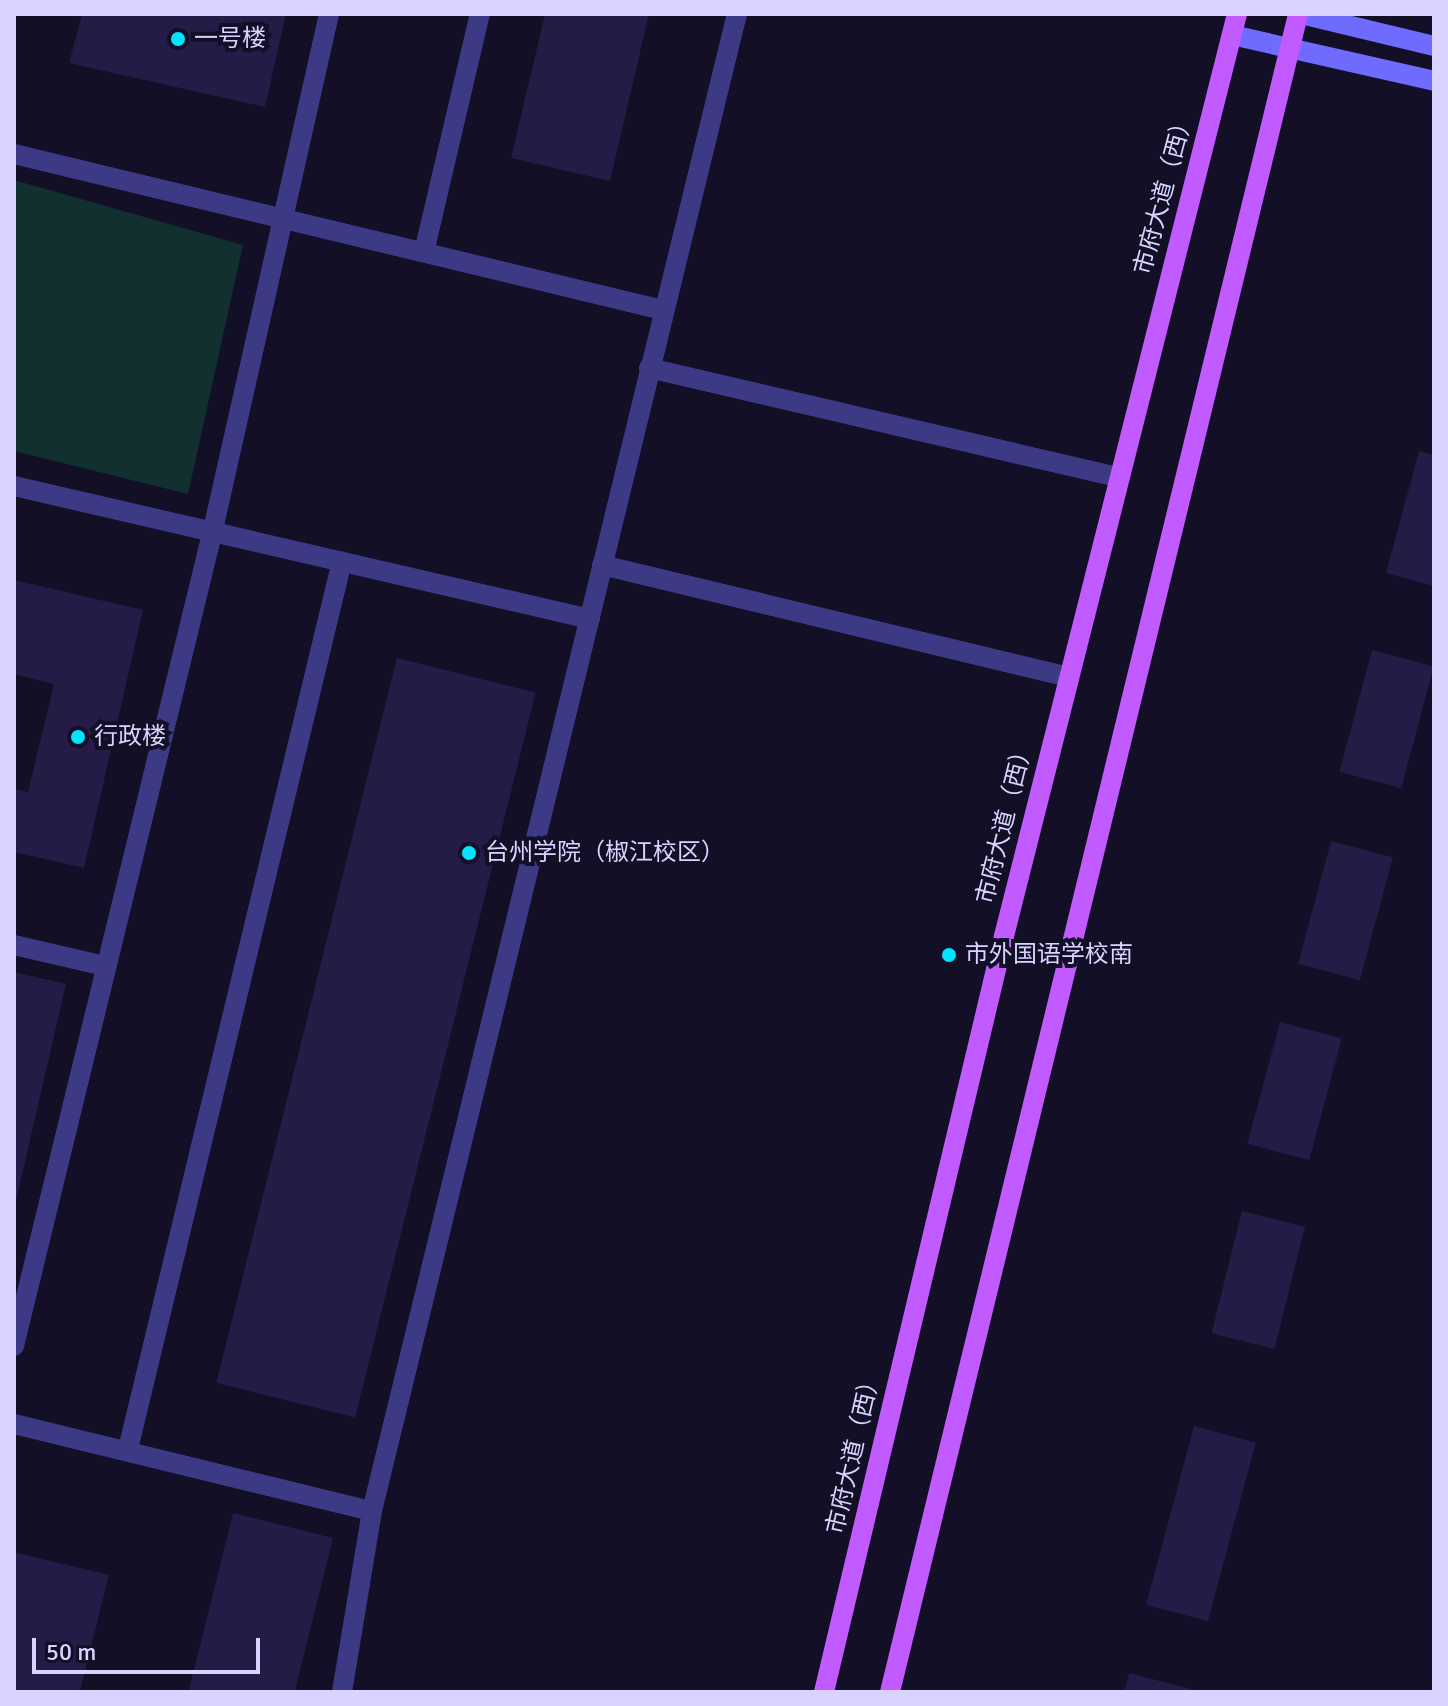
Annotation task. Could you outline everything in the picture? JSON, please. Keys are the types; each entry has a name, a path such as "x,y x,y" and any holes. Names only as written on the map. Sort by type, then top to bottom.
{"main road":[{"name":"市府大道（西）","path":"824,1692 1068,677 1237,14"},
{"path":"890,1692 1299,14 1434,46"},
{"path":"1232,35 1434,81"}],"street":[{"path":"14,1346 104,966 212,534 329,14"},
{"path":"424,252 480,14"},
{"path":"342,1692 372,1511 737,14"},
{"path":"14,154 663,310"},
{"path":"649,368 1119,477"},
{"path":"14,486 590,619"},
{"path":"128,1449 342,561"},
{"path":"602,565 1068,677"},
{"path":"14,945 104,966"},
{"path":"14,1424 128,1449 372,1511"}],"green space":[{"path":"14,180 243,245 188,494 14,451"}],"building":[{"name":"一号楼","path":"82,14 286,14 265,107 69,63"},
{"path":"545,14 649,14 610,181 511,158"},
{"path":"1419,451 1434,455 1434,586 1386,573"},
{"name":"行政楼","path":"14,580 143,610 84,868 14,852 14,789 28,792 54,684 14,674"},
{"path":"1372,650 1434,667 1401,788 1339,772"},
{"path":"397,658 536,693 355,1417 216,1383"},
{"path":"1331,841 1393,858 1360,980 1298,964"},
{"path":"14,972 66,984 15,1205 14,1205"},
{"path":"1280,1022 1342,1039 1309,1160 1247,1144"},
{"path":"1242,1211 1305,1227 1275,1349 1212,1333"},
{"path":"1194,1426 1256,1443 1208,1621 1146,1605"},
{"path":"233,1513 333,1538 295,1692 188,1692"},
{"path":"14,1552 109,1575 80,1692 14,1692"},
{"path":"1129,1673 1191,1689 1191,1692 1124,1692"}],"place":[{"name":"一号楼","path":"178,39"},
{"name":"行政楼","path":"78,737"},
{"name":"台州学院（椒江校区）","path":"469,853"},
{"name":"市外国语学校南","path":"949,955"}]}
